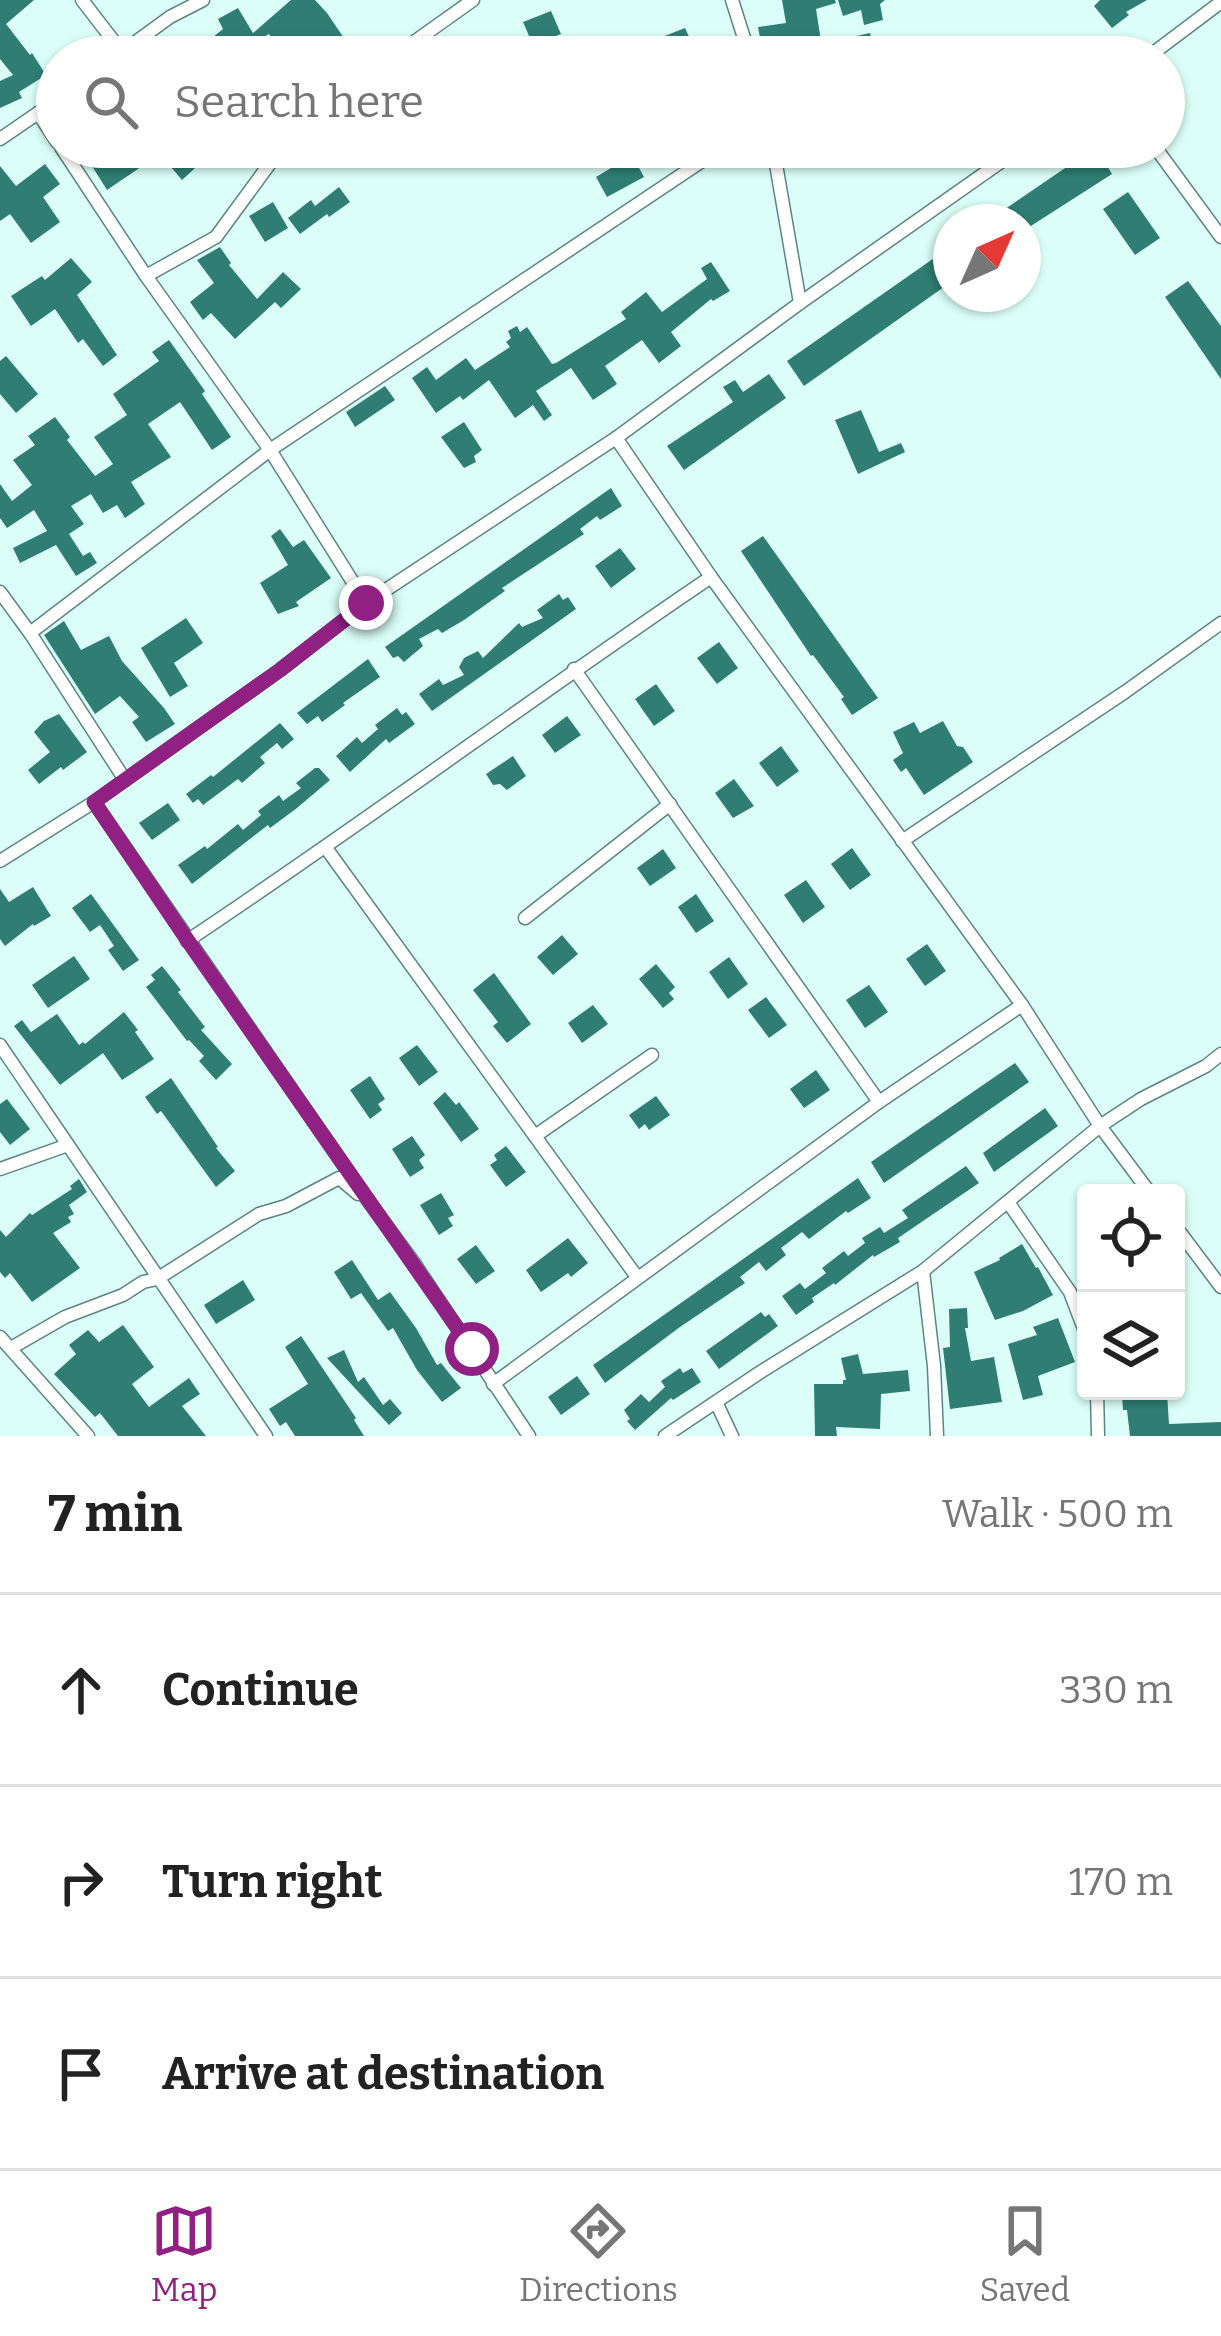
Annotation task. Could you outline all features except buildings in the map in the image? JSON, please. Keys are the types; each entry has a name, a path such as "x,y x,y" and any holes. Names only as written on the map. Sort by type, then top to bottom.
{"street":[{"path":"82,0 107,36"},
{"path":"144,36 203,0"},
{"path":"422,36 473,0"},
{"path":"733,0 744,36"},
{"path":"1176,36 1221,2"},
{"path":"2,136 36,114"},
{"path":"75,168 270,450 366,603"},
{"path":"146,276 216,237 267,168"},
{"path":"30,633 270,450 692,168"},
{"path":"777,168 800,303"},
{"path":"2,856 94,802 366,603 616,438 992,168"},
{"path":"1171,168 1221,237"},
{"path":"1208,218 1221,209"},
{"path":"616,438 711,577 1022,1005 1143,1184"},
{"path":"188,941 711,577"},
{"path":"0,592 124,780"},
{"path":"902,841 1221,623"},
{"path":"574,670 880,1102"},
{"path":"94,802 529,1436"},
{"path":"525,918 670,804"},
{"path":"326,848 637,1277"},
{"path":"493,1384 880,1102 1022,1005"},
{"path":"0,1045 266,1436"},
{"path":"665,1436 923,1271 1100,1126 1221,1054"},
{"path":"536,1136 652,1055"},
{"path":"0,1168 68,1144"},
{"path":"11,1348 65,1317 157,1279 259,1214 286,1206 339,1178 369,1202"},
{"path":"1008,1202 1070,1292 1077,1310"},
{"path":"1185,1239 1221,1287"},
{"path":"923,1271 937,1436"},
{"path":"0,1337 88,1436"},
{"path":"1097,1400 1098,1436"},
{"path":"716,1402 732,1436"}],"route":[{"path":"366,603 94,802 472,1349"}]}
